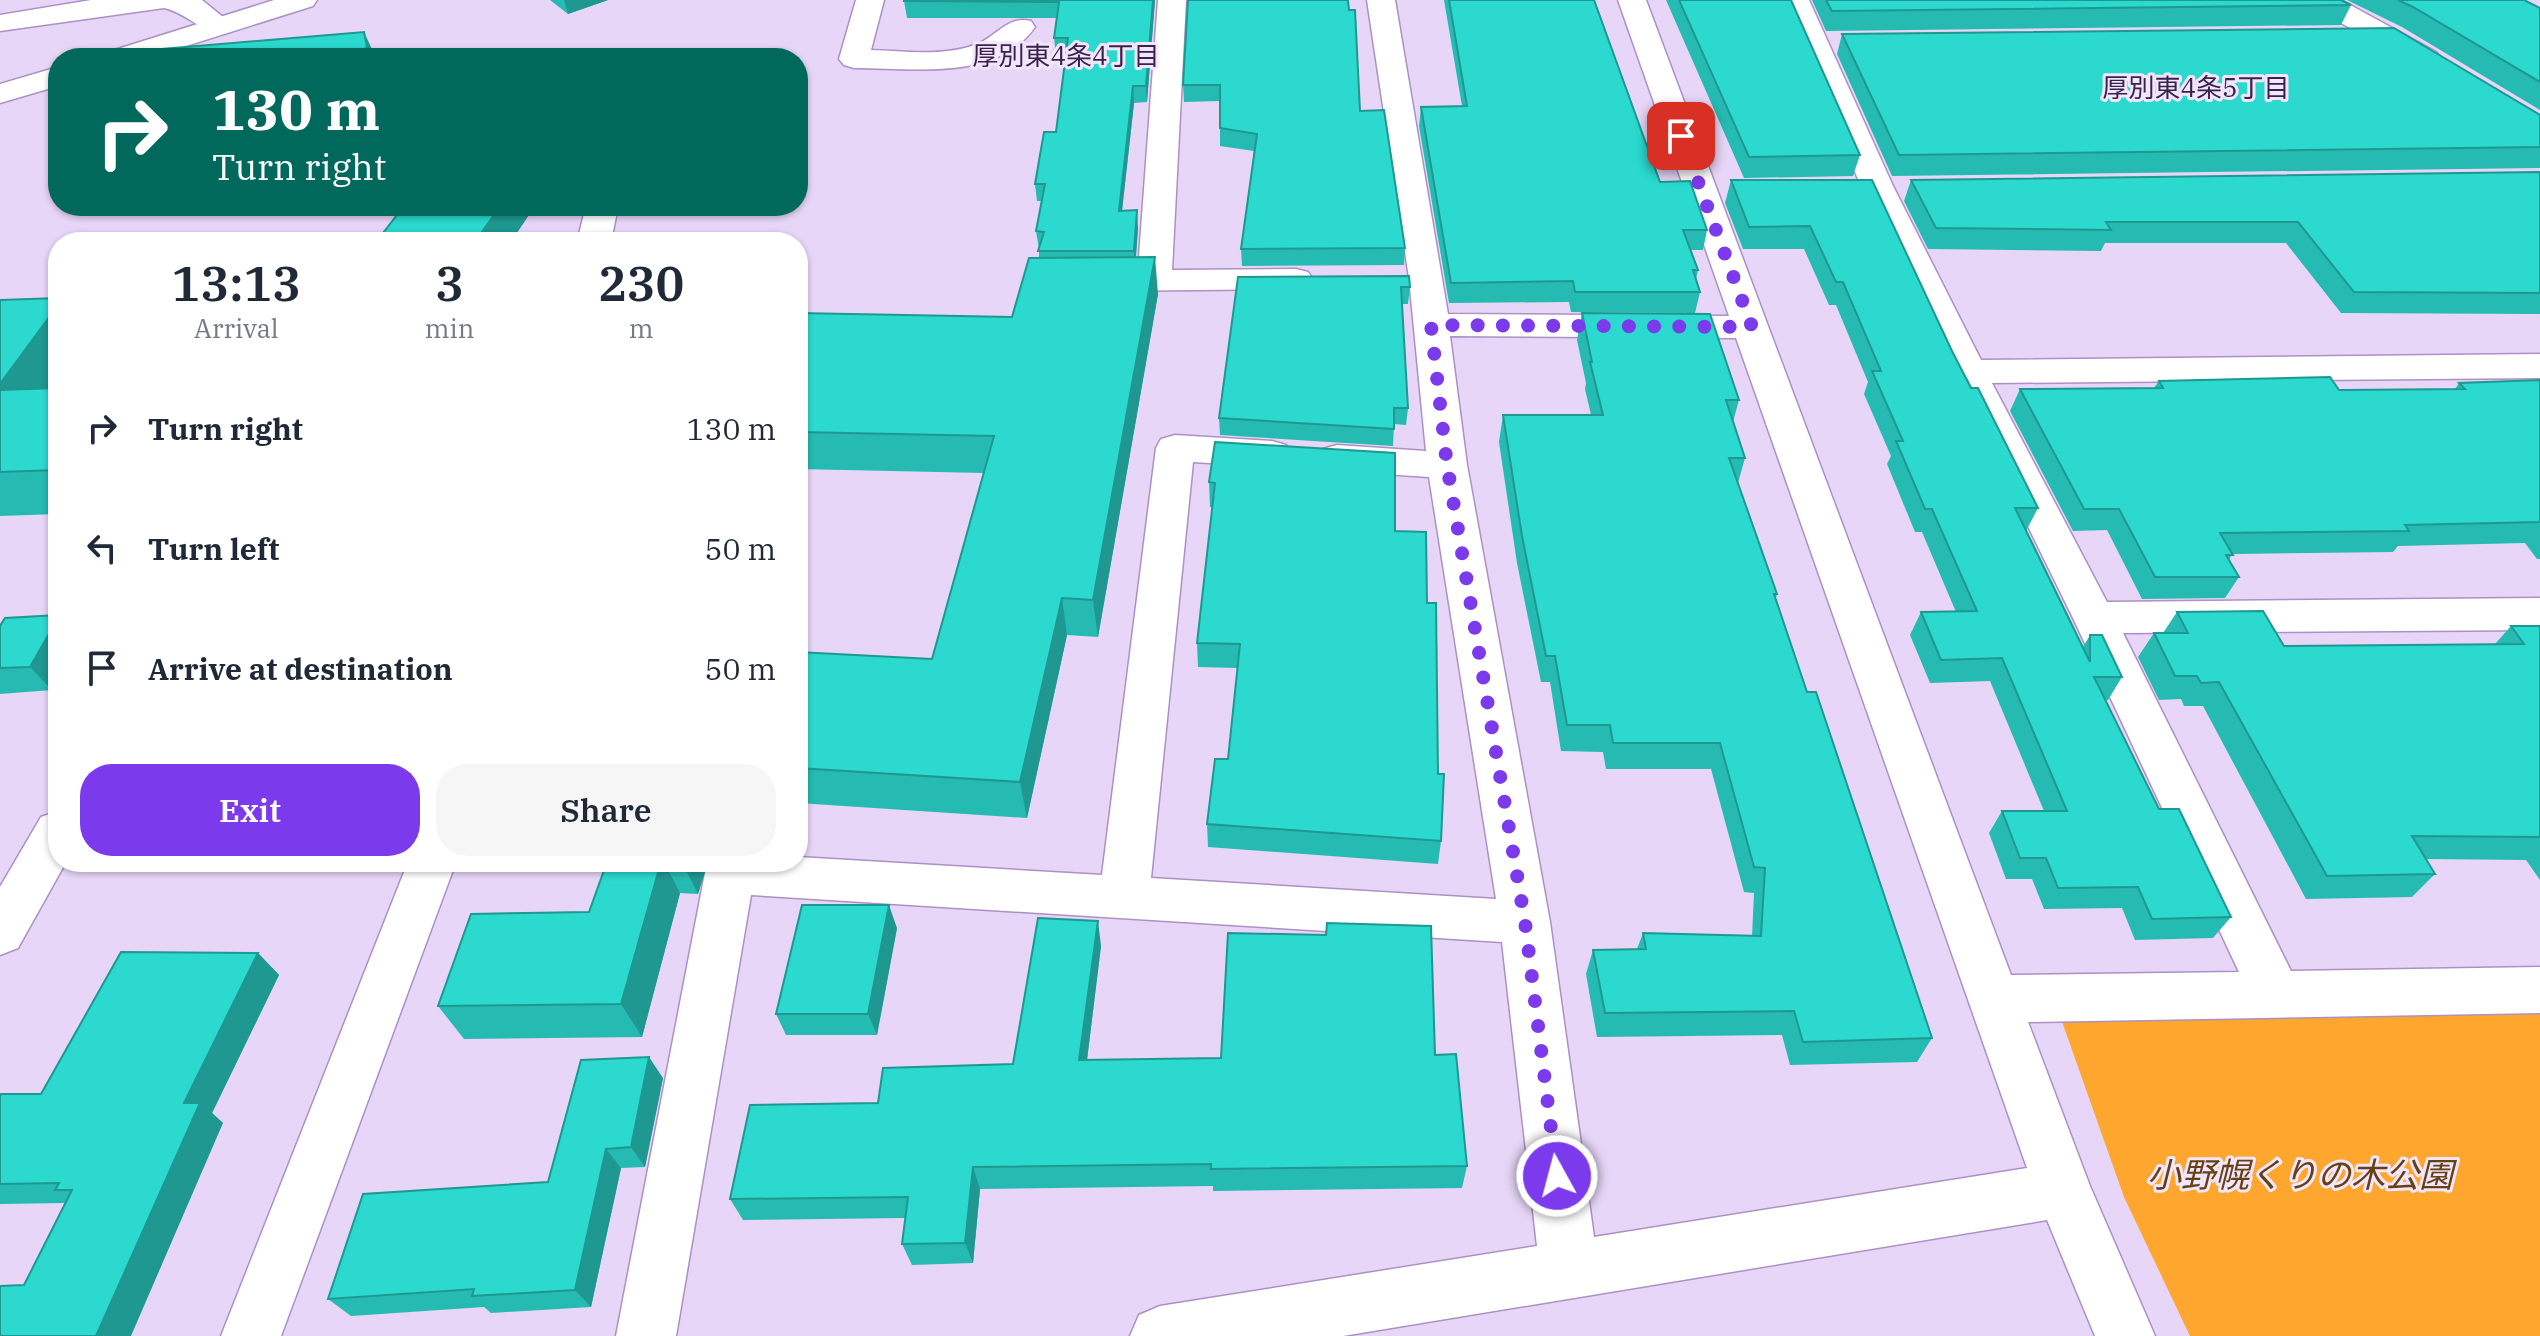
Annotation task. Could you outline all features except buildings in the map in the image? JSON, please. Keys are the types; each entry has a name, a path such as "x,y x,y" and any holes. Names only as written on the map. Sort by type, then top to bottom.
{"main road":[{"path":"0,23 124,3 165,0 189,4 220,26"},
{"path":"150,48 303,0"},
{"path":"870,0 854,59 960,58 990,51 1009,41 1021,27"},
{"path":"1154,281 1172,0"},
{"path":"1381,0 1410,278 1431,325 1447,465 1525,922 1569,1271"},
{"path":"1632,0 1716,190 1752,327 2063,1190 2125,1336"},
{"path":"1795,0 1831,42 1878,186 1968,372 2094,618 2276,994"},
{"path":"2320,0 2445,69"},
{"path":"2326,37 2390,36"},
{"path":"0,94 48,79"},
{"path":"1061,282 1330,279"},
{"path":"1431,325 1752,327"},
{"path":"1968,372 2540,366"},
{"path":"1124,898 1175,448 1447,465"},
{"path":"2094,618 2540,614"},
{"path":"0,933 48,849"},
{"path":"251,1336 428,872"},
{"path":"646,1336 730,873 1525,922"},
{"path":"1993,999 2540,990"},
{"path":"1160,1336 2063,1190"}],"green space":[{"name":"小野幌くりの木公園","path":"2059,1013 2540,1014 2540,1336 2190,1336 2124,1197"}],"district":[{"name":"厚別東4条4丁目","path":"1066,55"},
{"name":"厚別東4条5丁目","path":"2196,87"}],"route":[{"path":"1557,1176 1525,922 1447,465 1431,325 1752,327 1681,136"}]}
